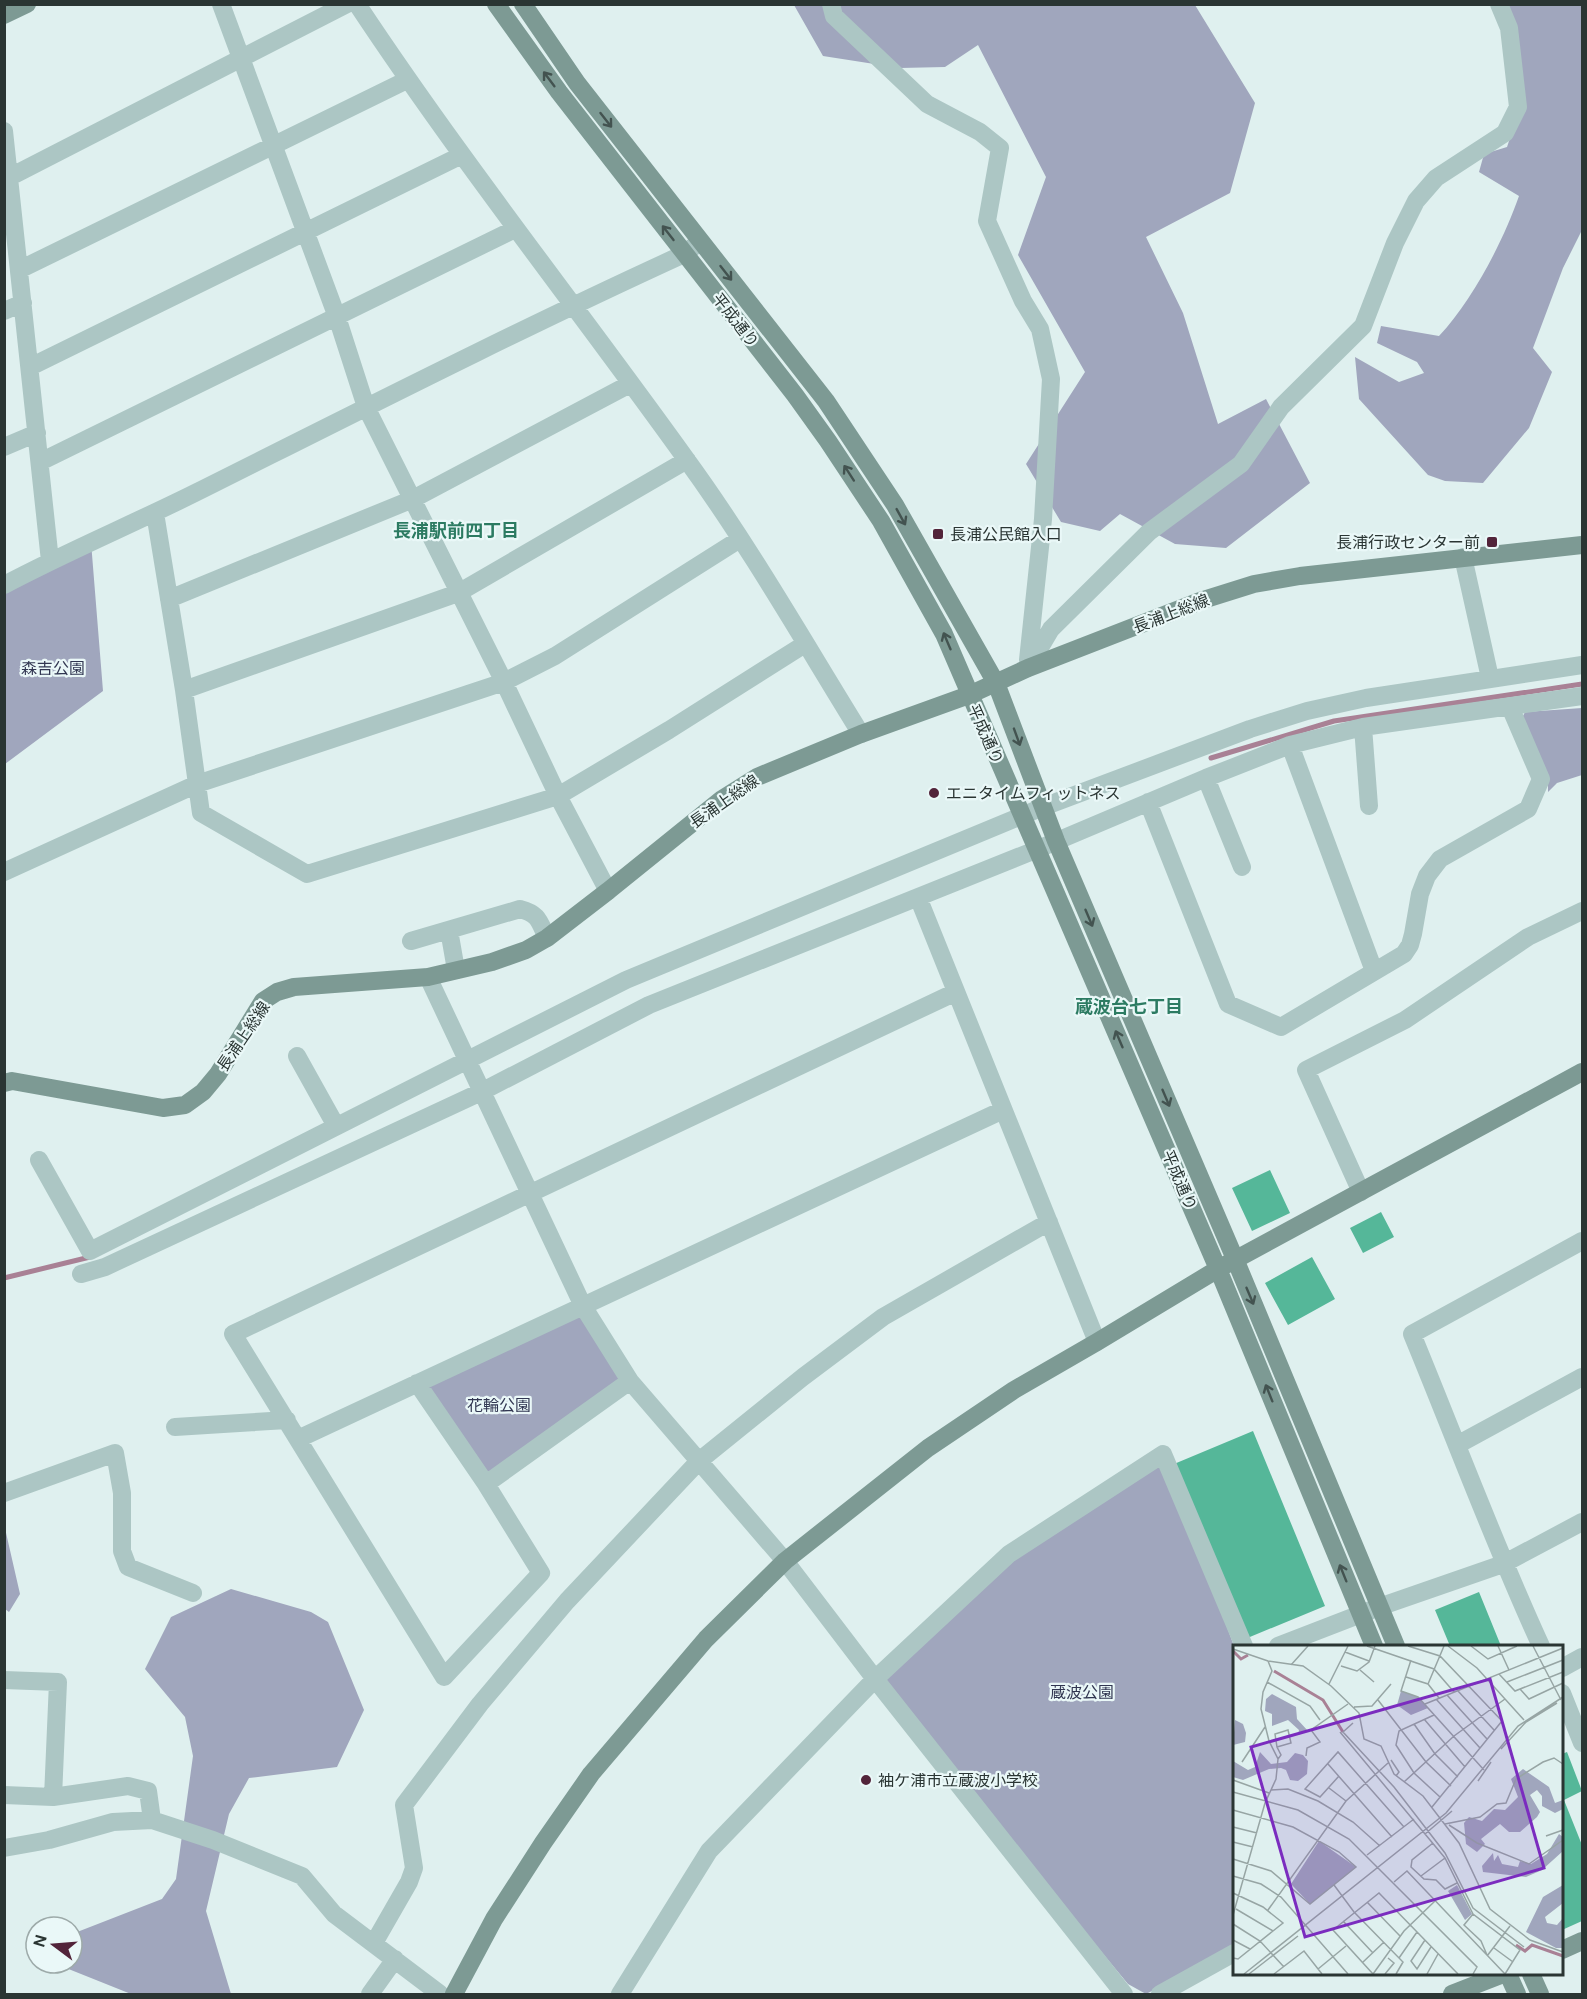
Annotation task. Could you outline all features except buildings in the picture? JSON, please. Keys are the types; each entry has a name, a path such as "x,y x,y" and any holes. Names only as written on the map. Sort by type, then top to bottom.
{"street":[{"path":"4,15 27,4"},
{"path":"221,4 337,317 366,407 504,682 558,796 609,891"},
{"path":"7,179 346,4"},
{"path":"357,4 407,80 687,460 740,539 861,734"},
{"name":"平成通り","path":"496,4 559,92 828,441 881,521 944,634 1218,1269 1373,1645"},
{"name":"平成通り","path":"523,4 578,83 837,418 895,505 996,682 1056,841 1235,1259 1395,1645"},
{"path":"831,4 834,16 927,104 980,132 1000,148 987,221 1023,301 1040,328 1051,379 1043,519 1028,668"},
{"path":"1028,668 1051,629 1149,532 1241,464 1281,407 1363,326 1395,243 1416,201 1436,178 1505,132 1518,107 1509,28 1499,4"},
{"path":"19,270 407,80"},
{"path":"4,131 7,179 30,367 50,561"},
{"path":"30,367 462,155"},
{"path":"40,462 515,229"},
{"path":"4,585 50,561 155,513 572,305 684,254 701,241"},
{"path":"4,311 22,303"},
{"path":"169,600 413,499 630,384"},
{"path":"4,447 36,433"},
{"path":"184,690 458,593 687,460"},
{"path":"155,513 184,690 201,813 307,874 558,796 669,730 805,644"},
{"path":"4,872 197,784 504,682 555,656 740,539"},
{"name":"長浦上総線","path":"4,1083 12,1081 163,1108 185,1105 203,1092 218,1074 263,1001 277,992 294,987 428,977 492,962 526,950 547,938 722,799 748,782 861,734 969,695 1028,668 1203,600 1254,584 1300,576 1582,545"},
{"path":"1463,557 1482,680 1478,712"},
{"path":"39,1160 90,1251 626,980 1043,807 1250,729 1307,711 1366,698 1582,665"},
{"path":"81,1274 105,1268 481,1092 649,1005 1290,745 1362,727 1582,696"},
{"path":"1148,802 1228,1004 1281,1027 1404,954 1410,945 1420,894 1427,876 1440,859 1528,809 1541,779 1510,707"},
{"path":"1362,727 1369,806"},
{"path":"1290,745 1374,971"},
{"path":"1206,778 1242,867"},
{"path":"918,897 1097,1342"},
{"path":"411,941 520,909 531,912 537,918 547,938"},
{"path":"1361,1192 1306,1070 1405,1020 1528,938 1582,911"},
{"path":"449,930 456,970"},
{"path":"428,977 583,1306 630,1381 785,1561 1124,1995"},
{"path":"417,1383 486,1484 541,1573 444,1677 234,1334 957,992"},
{"path":"297,1056 336,1126"},
{"path":"454,1995 494,1918 591,1774 706,1639 785,1561 928,1448 1014,1390 1235,1259 1582,1072"},
{"path":"298,1439 1003,1110"},
{"path":"374,1943 409,1882 414,1868 404,1805 480,1704 567,1601 699,1461 803,1377 883,1317 1049,1222"},
{"path":"1540,1645 1503,1564 1412,1334 1582,1241"},
{"path":"1457,1444 1582,1377"},
{"path":"486,1484 630,1381"},
{"path":"175,1427 287,1420"},
{"path":"4,1494 115,1453 122,1493 122,1551 128,1567 193,1593"},
{"path":"620,1995 709,1851 875,1678 1009,1554 1163,1454 1243,1645"},
{"path":"1283,1645 1379,1607 1503,1564 1582,1522"},
{"path":"1563,1667 1582,1657"},
{"path":"4,1680 58,1682 53,1797"},
{"path":"1563,1696 1582,1743"},
{"path":"4,1795 53,1797 128,1786 148,1791 152,1820"},
{"path":"4,1848 49,1840 113,1822 152,1820 213,1840 302,1876 334,1914 440,1995"},
{"path":"1563,1950 1582,1941"},
{"path":"1160,1995 1233,1954"},
{"path":"370,1995 395,1959"},
{"path":"1452,1995 1501,1975"},
{"path":"1508,1975 1517,1995"},
{"path":"1531,1975 1540,1995"}],"green space":[{"path":"794,5 1195,5 1255,103 1230,193 1146,237 1183,313 1218,424 1266,399 1310,483 1226,548 1175,544 1120,514 1100,531 1061,522 1026,464 1085,372 1018,255 1046,177 978,45 945,67 900,68 823,56"},
{"path":"1499,5 1582,5 1582,230 1563,268 1533,348 1552,372 1529,428 1483,483 1445,481 1428,475 1359,399 1355,357 1399,382 1424,373 1417,362 1377,343 1381,326 1439,336 1475,288 1512,214 1519,196 1479,172 1484,154 1507,147 1525,94"},
{"name":"森吉公園","path":"91,542 103,691 5,764 5,585"},
{"path":"1582,708 1582,775 1557,783 1548,792 1548,776 1521,720 1525,712"},
{"name":"花輪公園","path":"583,1306 630,1381 486,1484 417,1383"},
{"name":"蔵波公園","path":"1163,1454 1234,1645 1233,1949 1146,1994 1128,1984 875,1679 1009,1554"},
{"path":"4,1524 20,1594 9,1612 5,1609"},
{"path":"231,1589 311,1612 328,1622 364,1710 337,1767 249,1778 229,1814 206,1911 231,1994 131,1994 84,1975 84,1929 162,1899 176,1879 193,1756 185,1717 145,1669 171,1617"}],"waterway":[{"path":"1211,758 1334,721 1582,684"},
{"path":"4,1278 90,1257"}],"place":[{"name":"長浦公民館入口","path":"938,534"},
{"name":"長浦行政センター前","path":"1492,542"},
{"name":"エニタイムフィットネス","path":"934,793"},
{"name":"袖ケ浦市立蔵波小学校","path":"866,1780"}],"district":[{"name":"長浦駅前四丁目","path":"456,531"},
{"name":"蔵波台七丁目","path":"1129,1007"}]}
